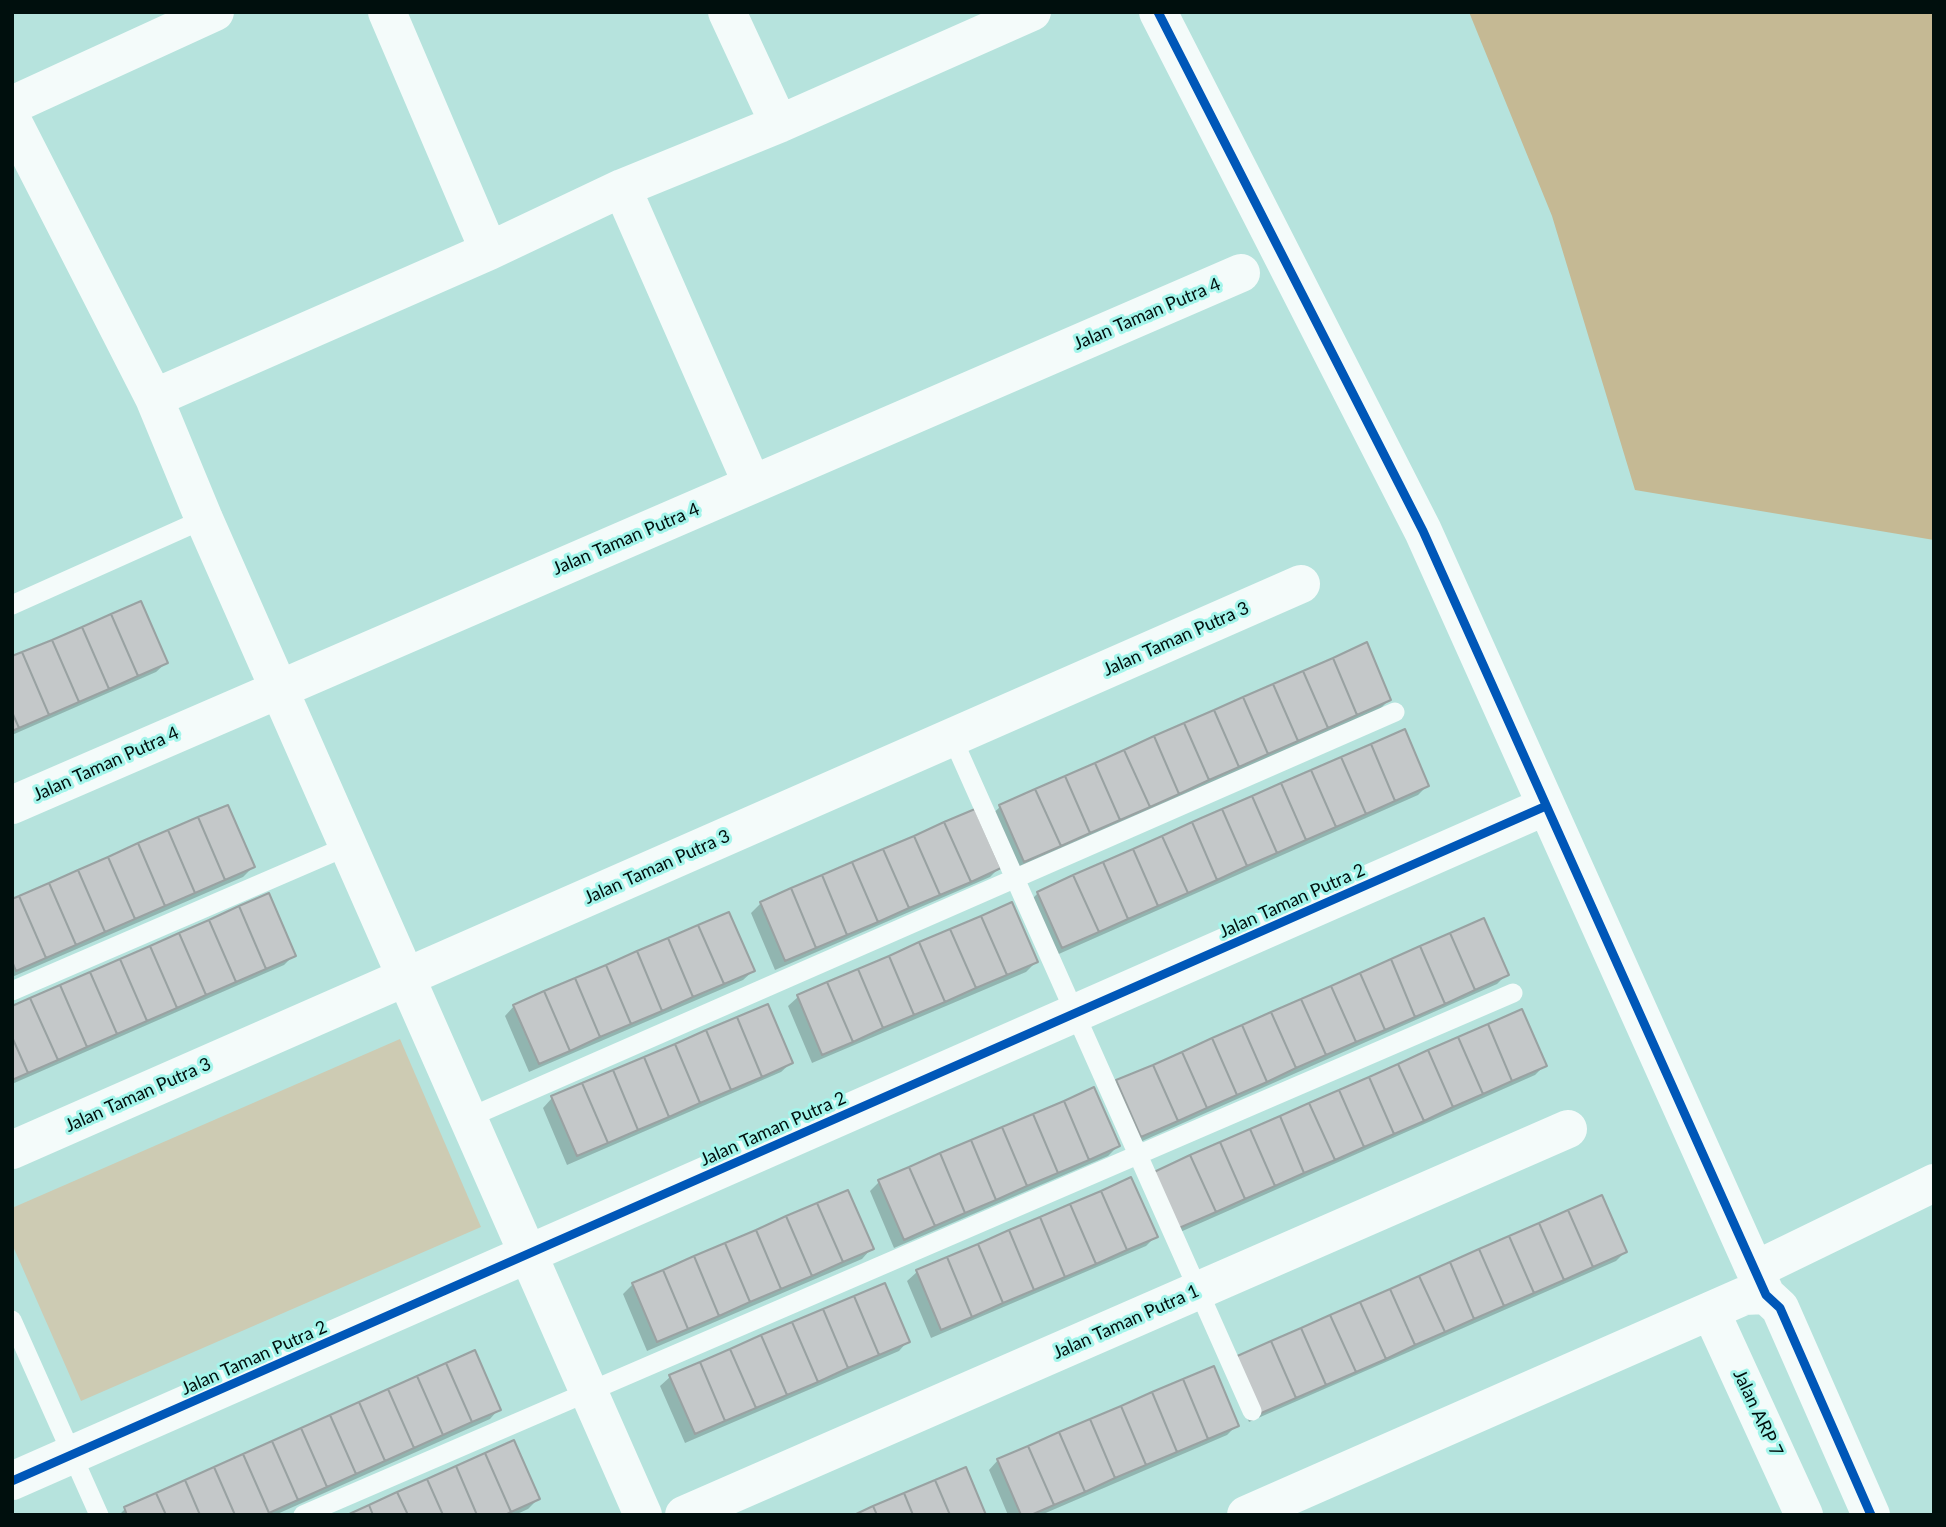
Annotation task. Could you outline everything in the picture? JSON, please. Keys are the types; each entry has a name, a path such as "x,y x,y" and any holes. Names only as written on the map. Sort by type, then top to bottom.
{"street":[{"path":"12,105 215,12"},
{"path":"387,12 489,251"},
{"path":"727,12 779,124"},
{"path":"154,398 489,251 622,188 779,124 1032,12"},
{"path":"1158,12 1423,531 1760,1282 1780,1308 1871,1515"},
{"path":"12,120 154,398 278,689 643,1515"},
{"path":"622,188 752,484"},
{"name":"Jalan Taman Putra 4","path":"12,805 1241,273"},
{"name":"Jalan Taman Putra 3","path":"12,1150 1301,584"},
{"name":"Jalan Taman Putra 2","path":"12,1481 1546,806"},
{"name":"Jalan Taman Putra 1","path":"684,1515 1568,1129"},
{"path":"1246,1515 1744,1297 1760,1282 1934,1183"},
{"name":"Jalan ARP 7","path":"1711,1312 1804,1515"}],"lane":[{"path":"12,605 204,519"},
{"path":"468,1118 1395,712"},
{"path":"952,737 1252,1411"},
{"path":"12,991 348,846"},
{"path":"303,1515 1513,993"},
{"path":"12,1320 99,1515"}],"shaded area":[{"path":"1469,12 1934,12 1934,540 1635,490 1552,216"},
{"path":"400,1039 481,1227 81,1401 12,1244 12,1208"}],"building":[{"path":"141,601 168,663 138,676 111,614"},
{"path":"111,614 138,676 109,689 82,627"},
{"path":"82,627 109,689 79,702 52,640"},
{"path":"52,640 79,702 49,715 22,652"},
{"path":"1367,642 1391,700 1357,715 1333,658"},
{"path":"22,652 49,715 19,728 12,712 12,656"},
{"path":"1333,658 1357,715 1328,728 1303,671"},
{"path":"1303,671 1328,728 1298,741 1273,684"},
{"path":"1273,684 1298,741 1268,754 1243,697"},
{"path":"1243,697 1268,754 1239,767 1214,710"},
{"path":"1214,710 1239,767 1209,780 1184,723"},
{"path":"12,712 19,728 12,731"},
{"path":"1184,723 1209,780 1179,794 1154,736"},
{"path":"1405,729 1429,786 1395,801 1371,744"},
{"path":"1154,736 1179,794 1150,807 1124,750"},
{"path":"1371,744 1395,801 1366,814 1341,757"},
{"path":"1124,750 1150,807 1120,820 1095,763"},
{"path":"1341,757 1366,814 1336,827 1311,770"},
{"path":"1095,763 1120,820 1090,833 1065,776"},
{"path":"1311,770 1336,827 1306,840 1281,783"},
{"path":"1065,776 1090,833 1061,846 1035,789"},
{"path":"1281,783 1306,840 1277,853 1252,796"},
{"path":"1035,789 1061,846 1024,862 999,805"},
{"path":"1252,796 1277,853 1247,866 1222,809"},
{"path":"228,805 255,867 225,880 198,817"},
{"path":"975,809 1001,868 971,882 944,822"},
{"path":"1222,809 1247,866 1217,880 1192,822"},
{"path":"198,817 225,880 195,893 168,830"},
{"path":"944,822 971,882 940,895 914,836"},
{"path":"1192,822 1217,880 1188,893 1162,836"},
{"path":"168,830 195,893 165,906 138,843"},
{"path":"914,836 940,895 909,908 883,849"},
{"path":"1162,836 1188,893 1158,906 1133,849"},
{"path":"138,843 165,906 135,919 108,857"},
{"path":"883,849 909,908 878,922 852,862"},
{"path":"1133,849 1158,906 1128,919 1103,862"},
{"path":"108,857 135,919 105,932 78,870"},
{"path":"852,862 878,922 847,935 822,875"},
{"path":"1103,862 1128,919 1099,932 1073,875"},
{"path":"78,870 105,932 76,945 49,883"},
{"path":"822,875 847,935 816,948 791,888"},
{"path":"1073,875 1099,932 1062,948 1037,892"},
{"path":"49,883 76,945 46,958 19,896"},
{"path":"791,888 816,948 785,961 760,902"},
{"path":"269,893 296,956 266,969 239,906"},
{"path":"19,896 46,958 16,971 12,961 12,899"},
{"path":"1012,902 1038,962 1007,975 981,916"},
{"path":"239,906 266,969 236,982 209,920"},
{"path":"729,912 755,971 724,984 698,925"},
{"path":"981,916 1007,975 976,988 950,929"},
{"path":"1484,918 1509,975 1475,990 1450,933"},
{"path":"209,920 236,982 206,995 179,933"},
{"path":"698,925 724,984 693,997 668,938"},
{"path":"950,929 976,988 945,1002 919,942"},
{"path":"179,933 206,995 177,1008 150,946"},
{"path":"1450,933 1475,990 1445,1004 1420,946"},
{"path":"668,938 693,997 662,1011 637,951"},
{"path":"919,942 945,1002 914,1015 889,956"},
{"path":"150,946 177,1008 147,1021 120,959"},
{"path":"1420,946 1445,1004 1415,1017 1391,959"},
{"path":"637,951 662,1011 631,1024 606,965"},
{"path":"889,956 914,1015 883,1028 858,969"},
{"path":"120,959 147,1021 117,1034 90,972"},
{"path":"1391,959 1415,1017 1385,1030 1360,973"},
{"path":"606,965 631,1024 600,1037 575,978"},
{"path":"858,969 883,1028 853,1042 827,982"},
{"path":"90,972 117,1034 87,1047 60,985"},
{"path":"1360,973 1385,1030 1356,1042 1331,986"},
{"path":"575,978 600,1037 570,1051 544,991"},
{"path":"827,982 853,1042 822,1055 797,995"},
{"path":"60,985 87,1047 58,1060 30,998"},
{"path":"1331,986 1356,1042 1326,1055 1301,999"},
{"path":"544,991 570,1051 539,1064 513,1005"},
{"path":"30,998 58,1060 28,1073 12,1037 12,1006"},
{"path":"1301,999 1326,1055 1296,1068 1271,1012"},
{"path":"768,1004 793,1063 762,1077 737,1017"},
{"path":"1522,1009 1547,1066 1512,1081 1488,1024"},
{"path":"1271,1012 1296,1068 1267,1082 1242,1025"},
{"path":"737,1017 762,1077 731,1090 706,1030"},
{"path":"1488,1024 1512,1081 1483,1094 1458,1037"},
{"path":"1242,1025 1267,1082 1237,1095 1212,1038"},
{"path":"706,1030 731,1090 700,1103 675,1044"},
{"path":"12,1037 28,1073 12,1080"},
{"path":"1458,1037 1483,1094 1453,1107 1428,1050"},
{"path":"1212,1038 1237,1095 1207,1108 1182,1052"},
{"path":"675,1044 700,1103 669,1117 644,1057"},
{"path":"1428,1050 1453,1107 1424,1121 1398,1064"},
{"path":"1182,1052 1207,1108 1178,1121 1153,1065"},
{"path":"644,1057 669,1117 638,1130 613,1070"},
{"path":"1398,1064 1424,1121 1394,1134 1369,1077"},
{"path":"1153,1065 1178,1121 1141,1137 1116,1080"},
{"path":"613,1070 638,1130 608,1143 582,1083"},
{"path":"1369,1077 1394,1134 1364,1147 1339,1090"},
{"path":"582,1083 608,1143 577,1156 551,1096"},
{"path":"1094,1087 1120,1146 1089,1160 1064,1101"},
{"path":"1339,1090 1364,1147 1335,1160 1309,1103"},
{"path":"1064,1101 1089,1160 1058,1173 1033,1114"},
{"path":"1309,1103 1335,1160 1304,1173 1280,1116"},
{"path":"1033,1114 1058,1173 1027,1186 1002,1127"},
{"path":"1280,1116 1304,1173 1275,1186 1250,1129"},
{"path":"1002,1127 1027,1186 996,1200 971,1140"},
{"path":"1250,1129 1275,1186 1245,1199 1220,1142"},
{"path":"971,1140 996,1200 965,1213 940,1153"},
{"path":"1220,1142 1245,1199 1216,1212 1190,1155"},
{"path":"940,1153 965,1213 935,1226 909,1167"},
{"path":"1190,1155 1216,1212 1179,1228 1154,1172"},
{"path":"909,1167 935,1226 904,1240 878,1180"},
{"path":"1131,1177 1158,1237 1127,1250 1101,1191"},
{"path":"848,1190 874,1249 843,1262 817,1203"},
{"path":"1101,1191 1127,1250 1096,1264 1070,1204"},
{"path":"1602,1195 1627,1252 1593,1267 1568,1210"},
{"path":"817,1203 843,1262 812,1276 786,1216"},
{"path":"1070,1204 1096,1264 1065,1277 1040,1217"},
{"path":"1568,1210 1593,1267 1564,1280 1539,1223"},
{"path":"786,1216 812,1276 781,1289 756,1230"},
{"path":"1040,1217 1065,1277 1034,1290 1009,1230"},
{"path":"1539,1223 1564,1280 1534,1293 1509,1236"},
{"path":"756,1230 781,1289 750,1302 725,1243"},
{"path":"1009,1230 1034,1290 1003,1303 978,1244"},
{"path":"1509,1236 1534,1293 1504,1306 1479,1249"},
{"path":"725,1243 750,1302 719,1316 694,1256"},
{"path":"978,1244 1003,1303 972,1317 947,1257"},
{"path":"1479,1249 1504,1306 1474,1319 1450,1262"},
{"path":"694,1256 719,1316 688,1329 663,1270"},
{"path":"947,1257 972,1317 941,1330 916,1270"},
{"path":"1450,1262 1474,1319 1445,1332 1419,1276"},
{"path":"663,1270 688,1329 657,1342 632,1283"},
{"path":"1419,1276 1445,1332 1415,1345 1390,1289"},
{"path":"885,1283 910,1342 879,1355 854,1296"},
{"path":"1390,1289 1415,1345 1386,1359 1360,1302"},
{"path":"854,1296 879,1355 848,1368 823,1309"},
{"path":"1360,1302 1386,1359 1356,1372 1330,1315"},
{"path":"823,1309 848,1368 818,1382 792,1322"},
{"path":"1330,1315 1356,1372 1326,1385 1301,1328"},
{"path":"792,1322 818,1382 787,1395 761,1335"},
{"path":"1301,1328 1326,1385 1296,1398 1271,1341"},
{"path":"761,1335 787,1395 756,1408 730,1349"},
{"path":"1271,1341 1296,1398 1259,1414 1235,1357"},
{"path":"730,1349 756,1408 725,1421 700,1362"},
{"path":"475,1350 501,1410 472,1422 446,1363"},
{"path":"700,1362 725,1421 695,1434 669,1375"},
{"path":"446,1363 472,1422 443,1435 417,1376"},
{"path":"1214,1366 1239,1426 1208,1439 1183,1379"},
{"path":"417,1376 443,1435 414,1448 388,1389"},
{"path":"1183,1379 1208,1439 1177,1452 1152,1392"},
{"path":"388,1389 414,1448 385,1461 359,1402"},
{"path":"1152,1392 1177,1452 1146,1465 1121,1406"},
{"path":"359,1402 385,1461 356,1474 330,1415"},
{"path":"1121,1406 1146,1465 1115,1478 1090,1419"},
{"path":"330,1415 356,1474 327,1487 301,1428"},
{"path":"1090,1419 1115,1478 1085,1492 1059,1432"},
{"path":"301,1428 327,1487 298,1500 272,1441"},
{"path":"1059,1432 1085,1492 1054,1505 1028,1446"},
{"path":"514,1440 540,1499 511,1512 485,1453"},
{"path":"272,1441 298,1500 269,1513 243,1454"},
{"path":"1028,1446 1054,1505 1031,1515 1021,1515 997,1459"},
{"path":"485,1453 511,1512 505,1515 477,1515 456,1466"},
{"path":"243,1454 269,1513 266,1515 235,1515 214,1467"},
{"path":"456,1466 477,1515 443,1515 427,1479"},
{"path":"214,1467 235,1515 200,1515 185,1480"},
{"path":"966,1467 986,1515 950,1515 935,1480"},
{"path":"427,1479 443,1515 408,1515 397,1492"},
{"path":"185,1480 200,1515 166,1515 156,1493"},
{"path":"935,1480 950,1515 913,1515 904,1493"},
{"path":"397,1492 408,1515 373,1515 369,1505"},
{"path":"156,1493 166,1515 127,1515 124,1507"},
{"path":"904,1493 913,1515 877,1515 873,1506"},
{"path":"369,1505 373,1515 347,1515"},
{"path":"873,1506 877,1515 854,1515"}],"cycle path":[{"path":"1158,12 1423,531 1766,1295 1780,1308 1871,1515"},
{"path":"12,1481 1546,806"}]}
